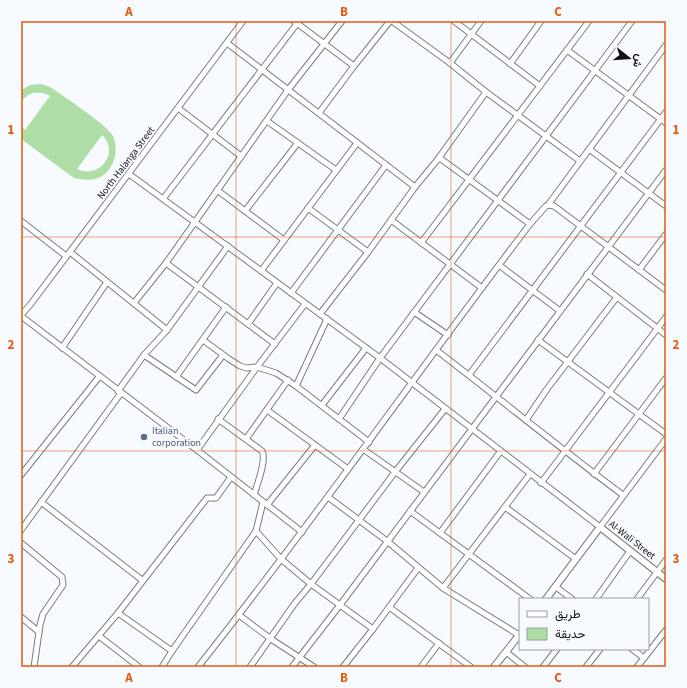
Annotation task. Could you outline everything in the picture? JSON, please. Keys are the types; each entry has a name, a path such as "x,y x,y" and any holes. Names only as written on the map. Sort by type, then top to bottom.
{"main road":[{"name":"Al-Wali Street","path":"547,598 600,527 666,579"},
{"path":"494,667 519,635"}],"street":[{"name":"North Halanga Street","path":"22,318 27,309 243,21"},
{"path":"134,303 166,264 288,90 342,21"},
{"path":"319,113 354,66 391,21 450,63 486,92 580,161"},
{"path":"454,21 540,86"},
{"path":"450,63 481,21"},
{"path":"510,64 542,21"},
{"path":"421,243 589,21"},
{"path":"338,419 380,358 632,21"},
{"path":"163,199 297,22 354,66"},
{"path":"227,43 415,187"},
{"path":"198,667 302,532 499,265 530,224 548,205 666,45"},
{"path":"567,50 666,123"},
{"path":"320,314 368,252 415,187 438,159 486,92"},
{"path":"178,108 241,156"},
{"path":"469,375 666,112"},
{"path":"267,121 297,144 336,170"},
{"path":"261,271 357,143"},
{"path":"245,211 297,144"},
{"path":"589,149 666,206"},
{"path":"438,159 444,160 468,180 530,224"},
{"path":"291,293 386,165"},
{"path":"292,667 666,170"},
{"path":"129,174 380,358 411,384 600,527 666,439"},
{"path":"217,190 284,240"},
{"path":"548,205 554,206 666,290"},
{"path":"308,208 368,252"},
{"path":"391,220 482,288"},
{"path":"21,221 107,282 134,303 156,323 167,330"},
{"path":"639,270 666,234"},
{"path":"21,530 144,355 167,330 228,246"},
{"path":"166,264 275,344"},
{"path":"499,265 560,310"},
{"path":"587,274 666,335"},
{"path":"62,348 107,282"},
{"path":"248,324 277,283"},
{"path":"526,420 547,389 617,297"},
{"path":"197,450 305,304"},
{"path":"176,377 226,307"},
{"path":"414,312 448,335"},
{"path":"541,483 666,317"},
{"path":"22,318 197,450 302,532"},
{"path":"296,386 327,320"},
{"path":"203,340 240,366 247,368 257,367 276,373 288,380 369,442"},
{"path":"538,340 666,434"},
{"path":"322,406 366,348"},
{"path":"436,350 497,396 623,496"},
{"path":"144,355 196,390 223,355"},
{"path":"21,475 99,377"},
{"path":"594,474 666,378"},
{"path":"246,439 288,380"},
{"path":"250,667 295,603 445,409"},
{"path":"267,410 348,469"},
{"path":"218,420 264,453 254,496"},
{"path":"162,667 256,531 265,504 315,445"},
{"path":"363,449 424,492"},
{"path":"440,533 500,452"},
{"path":"443,588 530,474"},
{"path":"72,667 118,613 142,580 207,498 216,498 231,477"},
{"path":"328,497 388,541 443,588 519,633"},
{"path":"41,502 142,580"},
{"path":"505,507 576,559"},
{"path":"410,511 529,598"},
{"path":"256,531 281,559 311,584 373,629"},
{"path":"21,544 62,577 63,586 45,609 40,625 34,667"},
{"path":"597,598 630,551"},
{"path":"638,598 666,560"},
{"path":"343,667 418,568"},
{"path":"556,587 571,598"},
{"path":"389,607 470,667"},
{"path":"118,613 172,651"},
{"path":"239,615 271,639 314,667"},
{"path":"21,617 39,632"},
{"path":"640,666 644,658 666,630"},
{"path":"99,636 139,667"},
{"path":"421,667 439,643"},
{"path":"543,667 556,650"},
{"path":"586,667 599,650"},
{"path":"633,650 644,658"},
{"path":"506,652 525,667"}],"green space":[{"path":"40,84 50,87 84,110 109,131 115,140 116,149 113,163 105,174 101,177 92,179 83,180 74,178 21,139 21,126 25,130 50,96 38,92 30,94 21,103 21,90 30,85","holes":["102,135 107,142 109,149 108,156 100,168 93,171 77,169"]}],"place":[{"name":"Italian corporation","path":"144,437"}]}
